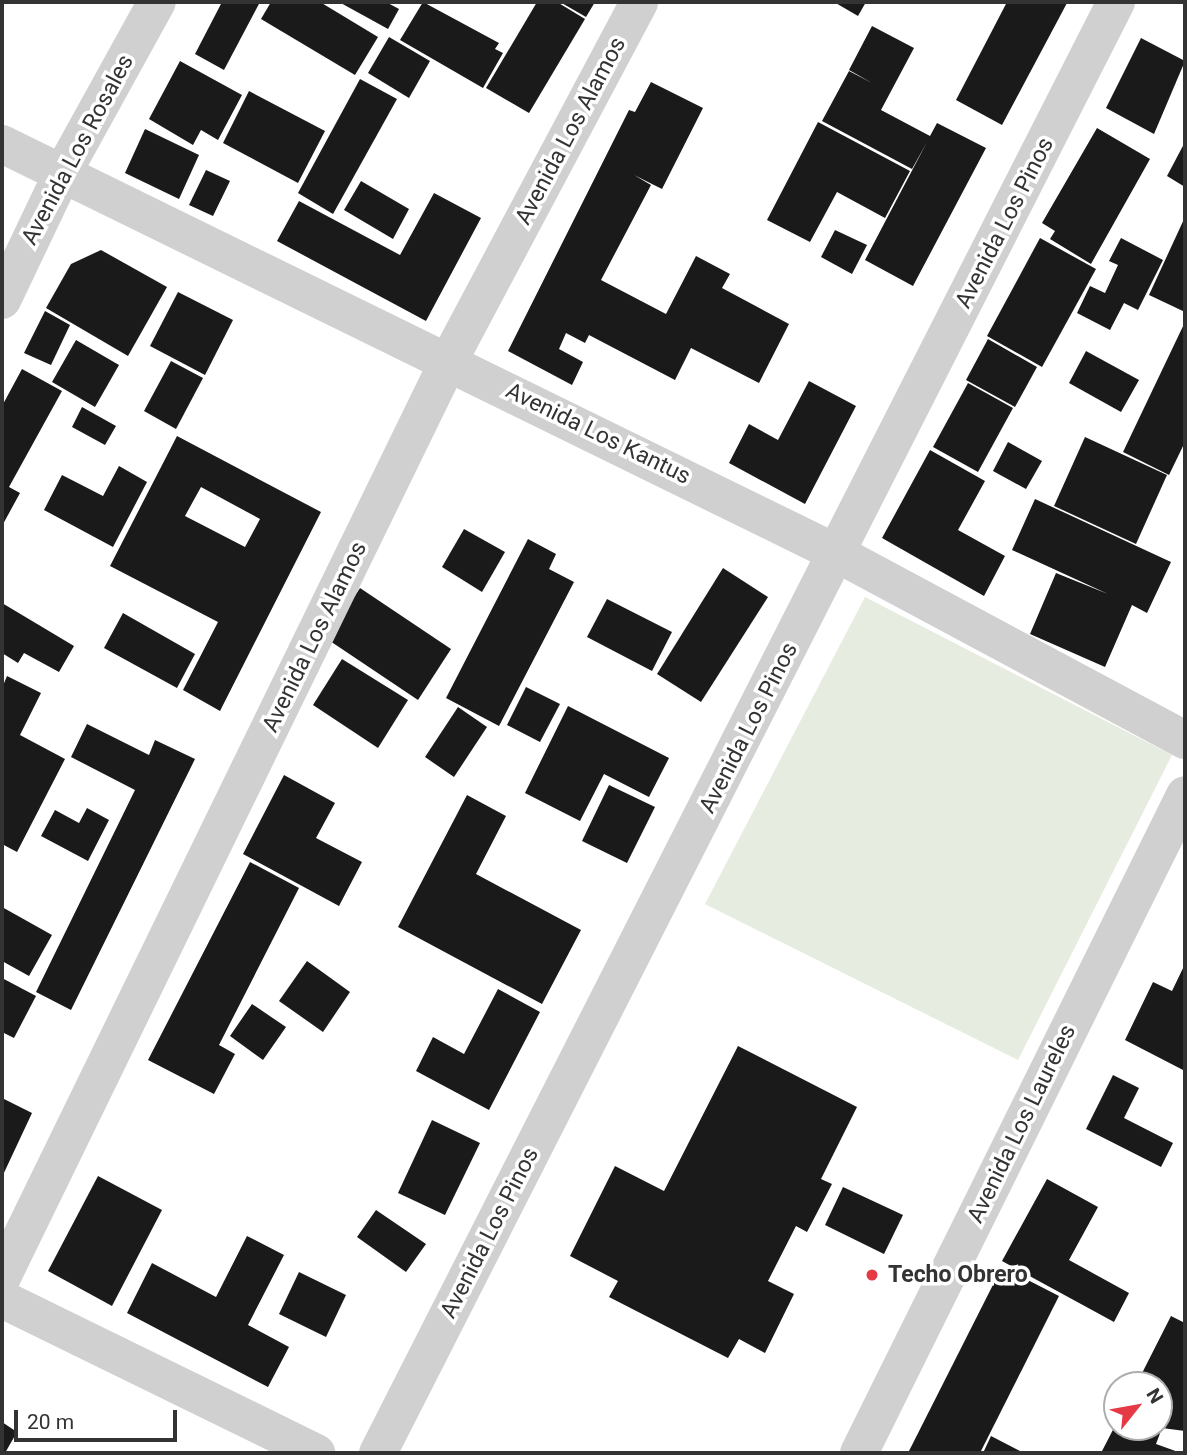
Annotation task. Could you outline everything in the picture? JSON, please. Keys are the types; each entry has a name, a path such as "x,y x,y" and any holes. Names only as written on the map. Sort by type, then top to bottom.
{"street":[{"name":"Avenida Los Rosales","path":"2,300 63,172 158,2"},
{"name":"Avenida Los Alamos","path":"2,1277 449,360 639,2"},
{"name":"Avenida Los Pinos","path":"378,1453 838,554 1116,2"},
{"name":"Avenida Los Kantus","path":"2,144 449,360 838,554 1185,740"},
{"name":"Avenida Los Laureles","path":"859,1453 1185,795"},
{"path":"2,1299 316,1453"}],"shaded area":[{"path":"865,597 1172,755 1018,1060 705,904"}],"building":[{"path":"222,2 260,2 224,70 195,54"},
{"path":"271,2 320,2 378,37 355,75 261,19"},
{"path":"339,2 386,2 399,9 388,29"},
{"path":"423,2 499,43 495,49 503,53 483,88 400,40"},
{"path":"537,2 557,2 585,19 529,113 486,88"},
{"path":"560,2 595,2 586,17"},
{"path":"834,2 866,2 858,16"},
{"path":"1007,2 1067,3 1002,125 956,100"},
{"path":"872,26 914,48 881,110 930,136 937,123 986,148 913,286 865,260 927,142 912,169 822,121 849,71 872,83 849,70"},
{"path":"389,37 430,61 409,98 368,73"},
{"path":"1141,38 1185,61 1154,134 1106,108"},
{"path":"180,61 242,95 218,140 201,130 193,145 149,119"},
{"path":"360,79 397,99 333,214 298,193"},
{"path":"651,82 703,108 662,189 634,175 651,185 601,280 666,314 696,256 730,274 722,288 789,324 759,383 691,348 675,380 589,335 585,343 566,333 559,349 583,362 572,385 508,351 629,110 635,112"},
{"path":"249,91 325,131 298,183 223,143"},
{"path":"818,122 910,171 885,218 837,192 810,242 767,220"},
{"path":"1097,128 1150,159 1091,264 1050,239 1055,231 1042,223"},
{"path":"145,129 199,155 179,199 125,173"},
{"path":"1185,142 1185,187 1167,176"},
{"path":"206,170 230,181 213,216 189,205"},
{"path":"361,181 409,209 393,239 344,210"},
{"path":"434,193 481,218 426,321 277,241 299,201 400,255"},
{"path":"1185,217 1185,312 1149,295"},
{"path":"835,230 867,245 852,274 821,257"},
{"path":"1040,238 1096,269 1042,367 987,336"},
{"path":"1121,238 1163,260 1138,310 1124,303 1110,330 1077,313 1090,286 1105,293 1118,265 1109,261"},
{"path":"101,250 167,287 128,356 46,308 71,264"},
{"path":"178,292 233,320 205,375 150,346"},
{"path":"45,311 70,325 51,365 24,353"},
{"path":"1185,322 1185,442 1169,475 1123,452"},
{"path":"988,339 1037,367 1015,407 966,380"},
{"path":"76,340 119,365 95,407 52,382"},
{"path":"1086,351 1139,380 1121,412 1069,383"},
{"path":"171,361 203,378 176,429 144,411"},
{"path":"22,369 62,391 9,487 20,493 2,526 2,406"},
{"path":"809,381 856,406 805,504 729,463 749,424 778,440"},
{"path":"968,383 1013,408 978,472 933,447"},
{"path":"82,407 116,426 105,445 72,427"},
{"path":"177,436 321,512 220,711 183,690 218,622 110,566","holes":["201,487 260,519 245,547 185,516"]},
{"path":"1085,437 1167,475 1136,544 1054,506"},
{"path":"1008,442 1042,461 1026,489 993,471"},
{"path":"930,450 985,481 958,530 1005,556 984,596 882,538"},
{"path":"119,466 147,482 113,547 44,510 62,475 103,496"},
{"path":"1035,499 1171,562 1147,613 1132,605 1105,667 1030,634 1056,573 1108,594 1012,550"},
{"path":"464,529 505,552 482,592 442,567"},
{"path":"528,539 556,554 549,569 574,582 499,726 446,698"},
{"path":"723,568 768,597 701,702 657,674"},
{"path":"360,588 451,649 418,700 327,639"},
{"path":"607,599 672,632 652,671 587,637"},
{"path":"2,603 74,646 59,672 24,653 18,663 2,653"},
{"path":"123,613 195,654 177,688 104,648"},
{"path":"342,659 408,700 378,748 313,705"},
{"path":"7,676 41,693 20,735 65,759 17,852 2,844 2,688"},
{"path":"526,687 560,704 540,742 507,725"},
{"path":"568,706 669,758 649,797 604,774 580,821 525,793"},
{"path":"458,707 487,727 454,777 425,757"},
{"path":"87,724 149,755 155,740 195,759 71,1010 36,992 135,790 71,757"},
{"path":"284,775 335,803 316,838 362,862 339,906 243,854"},
{"path":"609,785 655,807 627,863 582,841"},
{"path":"467,795 506,816 476,874 581,930 542,1004 398,927"},
{"path":"87,808 109,820 88,861 41,836 55,810 79,823"},
{"path":"250,862 299,888 219,1045 235,1054 214,1094 148,1060"},
{"path":"2,907 52,935 29,976 2,961"},
{"path":"307,961 350,992 323,1032 279,1001"},
{"path":"1185,964 1185,1071 1125,1040 1153,982 1172,991"},
{"path":"2,978 36,996 14,1038 2,1032"},
{"path":"498,989 540,1012 489,1110 416,1071 433,1037 464,1054"},
{"path":"252,1004 286,1027 263,1060 230,1036"},
{"path":"738,1046 857,1107 821,1179 832,1184 807,1232 796,1226 768,1281 794,1294 765,1353 739,1339 728,1358 609,1297 618,1281 570,1256 615,1166 664,1191"},
{"path":"1113,1075 1139,1088 1124,1118 1173,1143 1161,1167 1086,1129"},
{"path":"2,1098 32,1113 2,1177"},
{"path":"432,1120 480,1143 445,1215 398,1193"},
{"path":"98,1176 162,1210 112,1306 48,1271"},
{"path":"1047,1179 1098,1207 1069,1260 1129,1293 1114,1322 1002,1261"},
{"path":"843,1187 903,1215 884,1254 825,1225"},
{"path":"376,1210 426,1244 406,1272 357,1237"},
{"path":"247,1236 284,1255 248,1325 289,1347 268,1387 127,1313 152,1263 216,1297"},
{"path":"1002,1267 1059,1296 980,1453 908,1453"},
{"path":"299,1272 346,1295 326,1337 279,1314"},
{"path":"1171,1316 1185,1323 1185,1431 1173,1429 1173,1371 1143,1371"},
{"path":"2,1422 17,1432 5,1453 2,1453"},
{"path":"991,1436 1024,1453 983,1453"},
{"path":"1107,1441 1157,1441 1156,1444 1181,1453 1101,1453"}],"place":[{"name":"Techo Obrero","path":"872,1275"}]}
